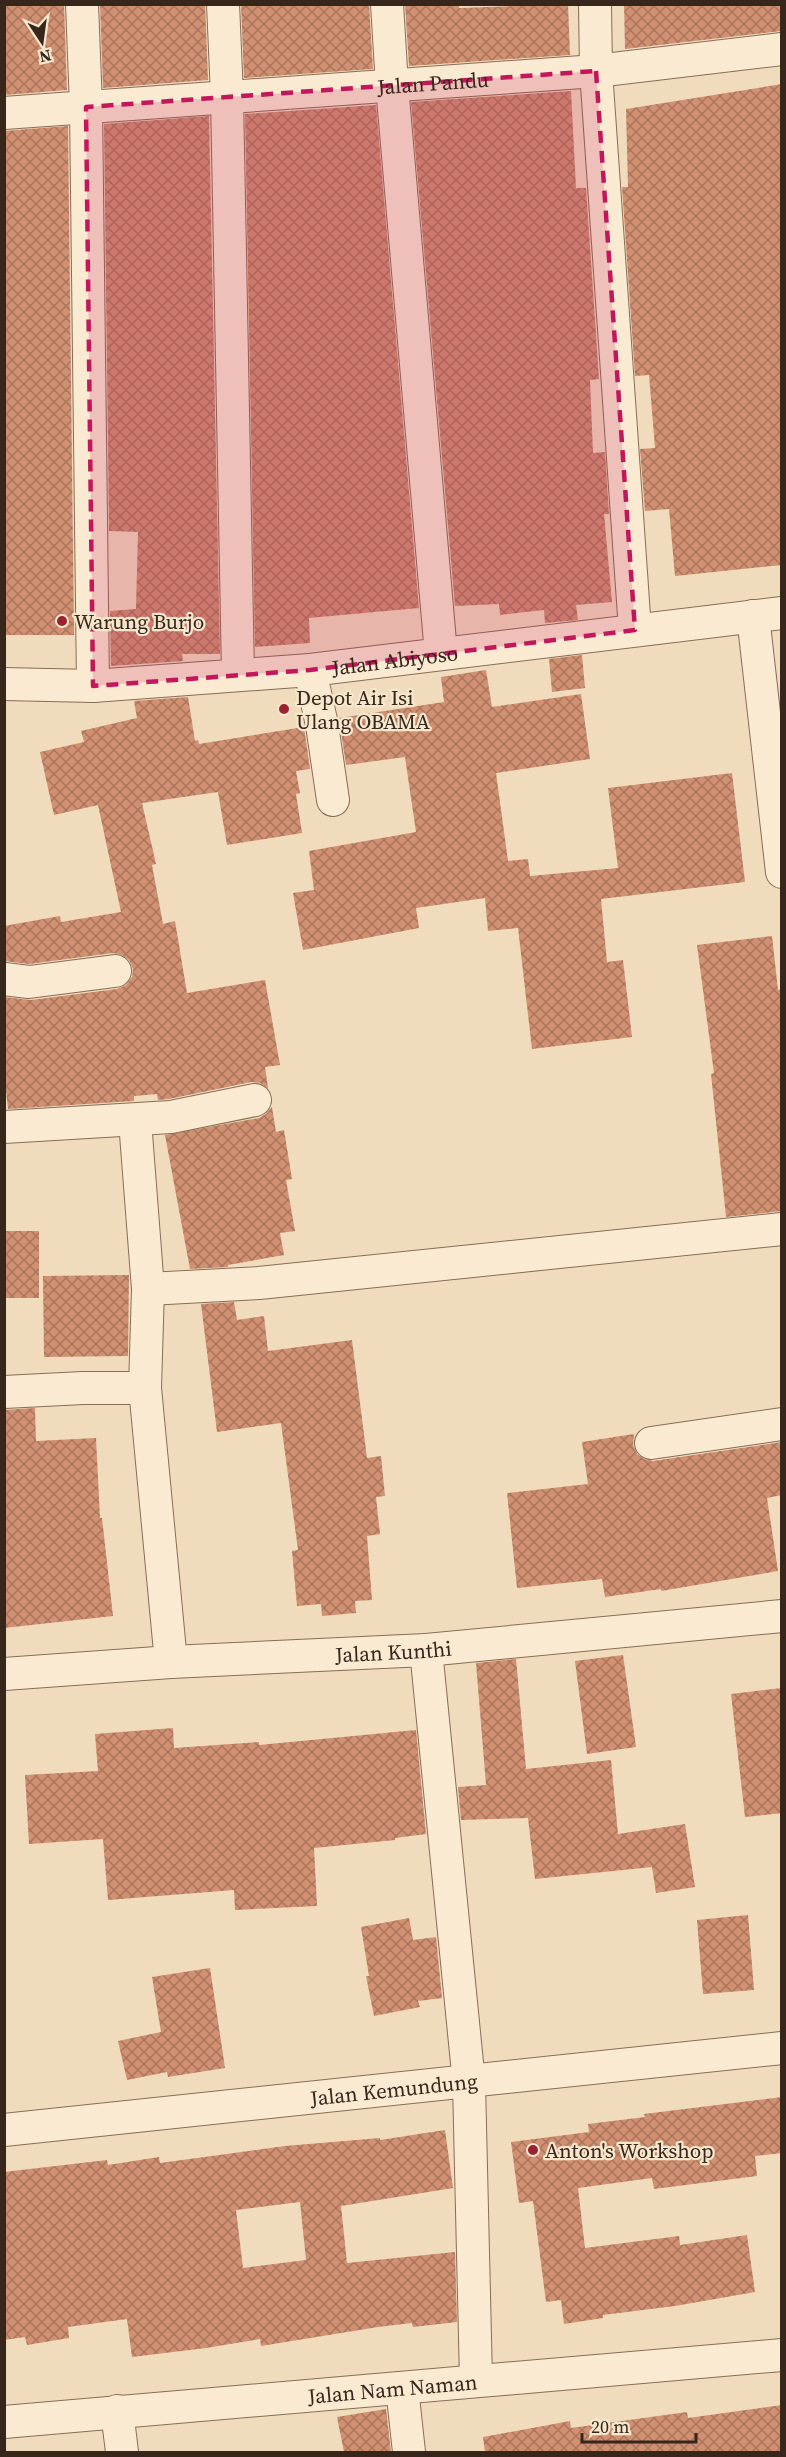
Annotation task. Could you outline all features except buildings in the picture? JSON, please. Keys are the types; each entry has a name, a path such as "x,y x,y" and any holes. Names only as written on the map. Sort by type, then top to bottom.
{"street":[{"path":"82,4 86,106 93,686"},
{"path":"223,4 227,96 238,675"},
{"path":"387,4 392,86 441,654"},
{"path":"595,4 596,71 635,630"},
{"name":"Jalan Pandu","path":"4,113 596,71 782,49"},
{"path":"767,614 782,872"},
{"name":"Jalan Abiyoso","path":"4,684 93,686 310,670 767,614"},
{"path":"310,670 322,725 333,800"},
{"path":"4,979 29,982 115,971"},
{"path":"4,1127 171,1118 255,1100"},
{"path":"135,1121 147,1289 145,1389 171,1662"},
{"path":"147,1289 260,1282 782,1229"},
{"path":"4,1392 83,1388 145,1389"},
{"path":"651,1443 782,1424"},
{"name":"Jalan Kunthi","path":"4,1674 171,1662 426,1650 782,1617"},
{"path":"426,1650 469,2083 476,2380"},
{"name":"Jalan Kemundung","path":"4,2130 469,2083 782,2048"},
{"name":"Jalan Nam Naman","path":"4,2422 782,2355"},
{"path":"402,2388 409,2452"},
{"path":"117,2411 122,2452"}],"highlighted area":[{"path":"596,71 635,630 310,670 93,686 86,107"}],"place":[{"name":"Warung Burjo","path":"62,621"},
{"name":"Depot Air Isi Ulang OBAMA","path":"284,709"},
{"name":"Anton's Workshop","path":"533,2150"}]}
